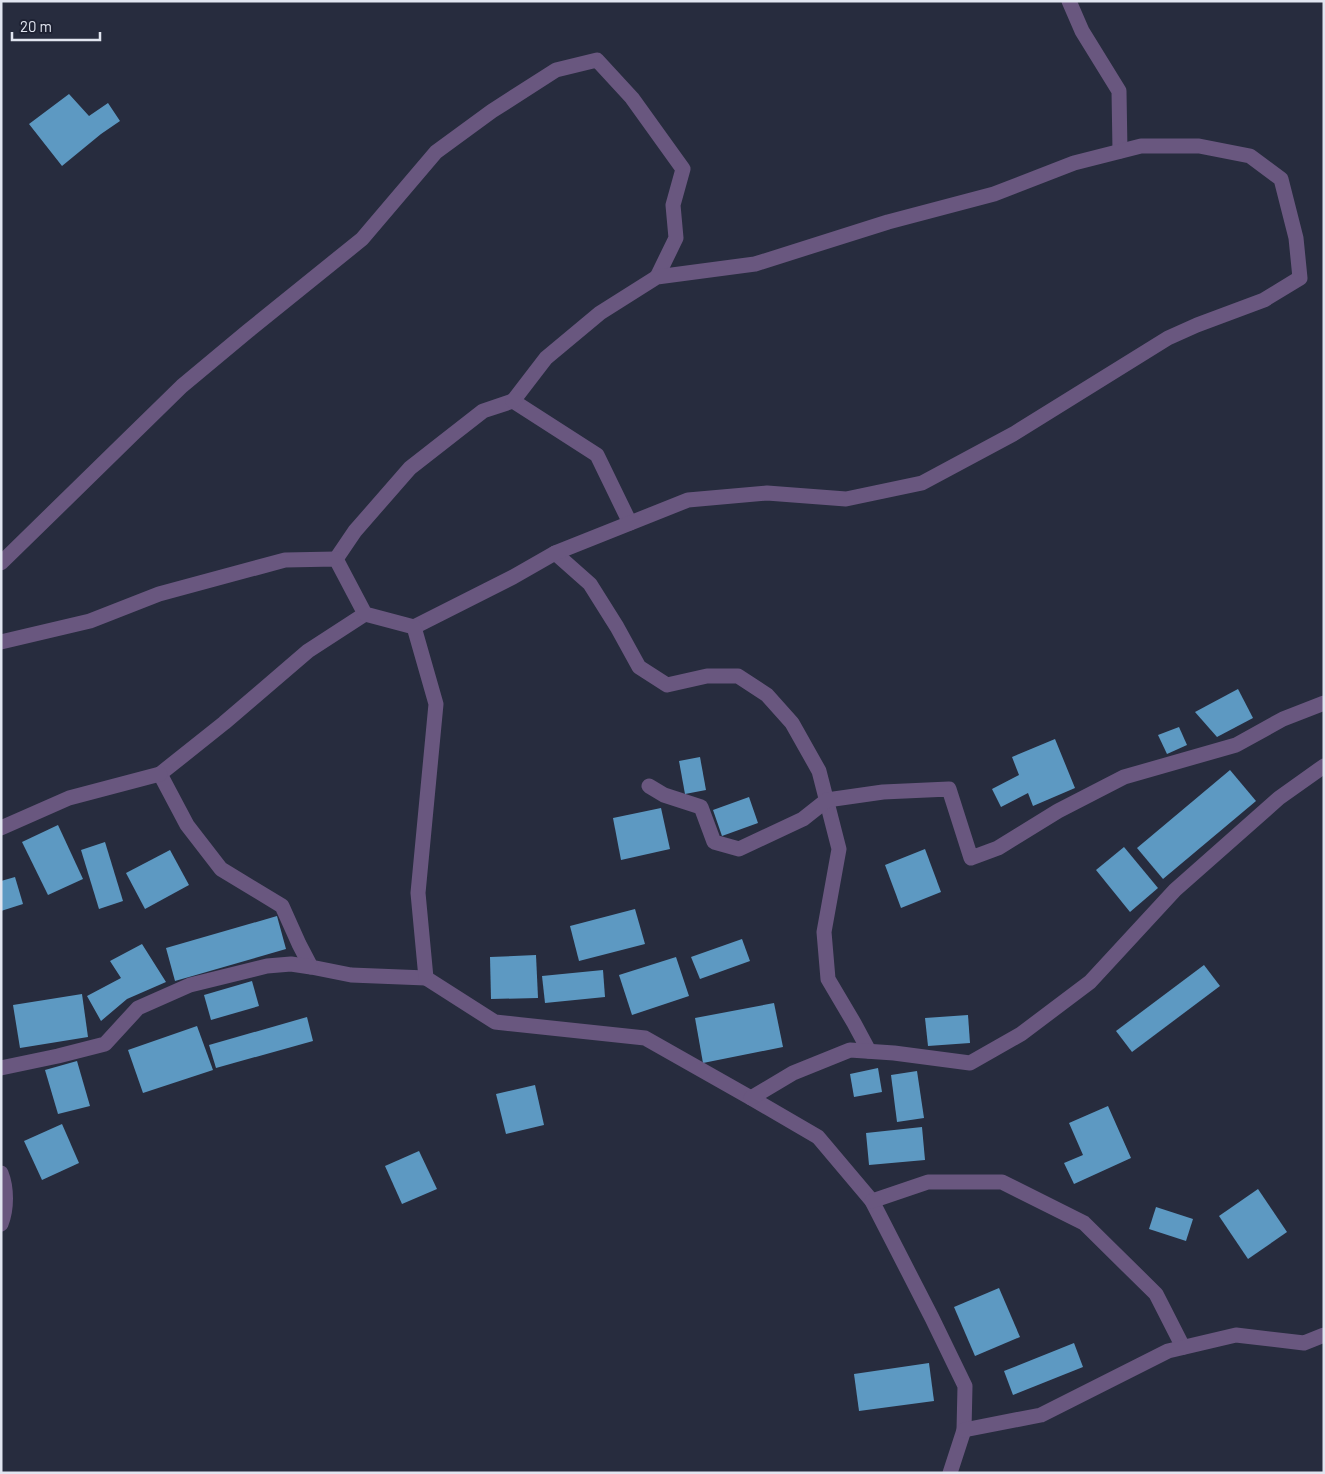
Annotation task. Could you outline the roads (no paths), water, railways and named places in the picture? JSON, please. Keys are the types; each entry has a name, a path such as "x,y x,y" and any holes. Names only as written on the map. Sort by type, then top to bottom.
{"street":[{"path":"1069,1 1082,31 1119,91 1120,151"},
{"path":"1,563 182,386 362,239 436,152 492,111 556,70 597,60 632,98 683,169 673,205 676,238 657,277"},
{"path":"1,828 70,798 160,774 224,723 308,651 365,614 414,626 512,577 554,553 688,500 767,493 846,498 922,483 1014,433 1168,338 1264,300 1300,278 1296,238 1281,179 1250,156 1198,146 1141,146 1074,163 994,194 888,222 755,264 657,277 600,313 546,358 513,400 483,411 410,468 354,531 336,559"},
{"path":"513,400 597,455 630,523"},
{"path":"554,553 590,584 639,667 667,685 707,676 738,676 767,695 792,722 819,771 839,849 824,932 828,978 869,1051"},
{"path":"336,559 365,614"},
{"path":"1,642 90,620 160,594 285,560 336,559"},
{"path":"414,626 436,704 418,893 426,978"},
{"path":"649,786 664,795 701,807 714,842 739,849 803,819 827,800 883,792 949,789 972,858 998,848 1058,810 1124,777 1236,745 1283,719 1324,704"},
{"path":"751,1098 793,1073 850,1050 894,1053 970,1064 1021,1034 1090,982 1175,890 1279,798 1324,766"},
{"path":"160,774 187,825 221,869 282,906 311,967"},
{"path":"1,1068 105,1044 138,1008 190,985 267,966 291,964 351,975 426,978 495,1022 645,1038 818,1138 872,1201 932,1318 964,1386 964,1430 950,1473"},
{"path":"1,1173 4,1181 5,1215 1,1224"},
{"path":"872,1201 928,1182 1002,1182 1084,1223 1156,1294 1183,1348"},
{"path":"964,1430 1041,1415 1168,1351 1236,1335 1304,1343 1324,1335"}]}
